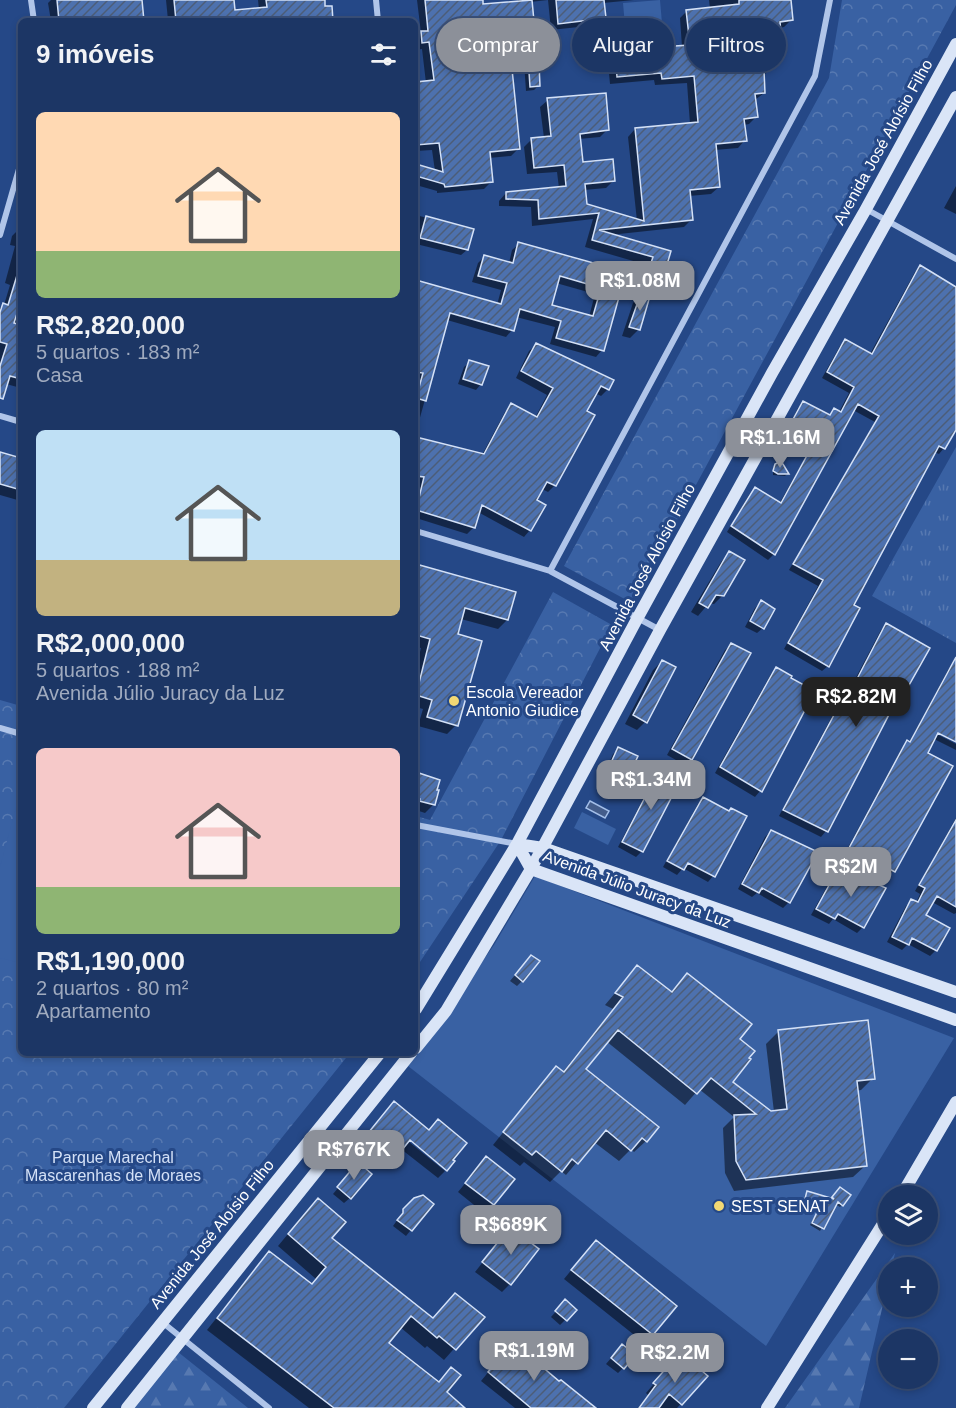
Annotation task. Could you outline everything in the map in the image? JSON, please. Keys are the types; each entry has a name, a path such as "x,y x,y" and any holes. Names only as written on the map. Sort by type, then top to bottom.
{"street":[{"path":"31,0 34,18"},
{"path":"376,0 378,18"},
{"path":"550,571 815,76 830,0"},
{"name":"Avenida José Aloísio Filho","path":"418,1006 517,844 637,619 956,44"},
{"path":"418,1046 446,1011 543,848 660,630 956,97"},
{"path":"0,235 18,172"},
{"path":"866,209 956,259"},
{"path":"0,416 18,421"},
{"path":"418,532 550,571 660,630"},
{"path":"0,728 18,733"},
{"path":"418,825 517,844"},
{"name":"Avenida Júlio Juracy da Luz","path":"517,844 543,848 956,992"},
{"name":"Avenida Júlio Juracy da Luz","path":"517,844 531,869 956,1020"},
{"name":"Avenida José Aloísio Filho","path":"93,1408 378,1056"},
{"path":"127,1408 409,1056"},
{"path":"907,1185 956,1102"},
{"path":"766,1408 878,1232"},
{"path":"162,1322 269,1408"}],"green space":[{"path":"660,0 662,18 624,18 623,3"},
{"path":"842,0 956,0 956,5 632,603 564,566 829,78"},
{"path":"956,447 956,643 872,596"},
{"path":"553,592 612,625 501,840 418,965 418,817 430,820"},
{"name":"Parque Marechal Mascarenhas de Moraes","path":"0,700 18,705 18,1056 348,1056 64,1408 0,1408"},
{"path":"18,800 18,962 0,958 0,867"},
{"path":"582,812 616,829 608,845 574,828"},
{"name":"SEST SENAT","path":"535,876 954,1038 766,1346 408,1066 415,1056 418,1056 418,1052 494,945"},
{"path":"878,1277 878,1317 880,1317 859,1408 785,1408"},
{"path":"178,1352 248,1408 133,1408"}],"shaded area":[{"path":"590,801 609,811 605,818 586,808"}],"building":[{"path":"57,0 142,0 144,18 59,18"},
{"path":"174,0 234,0 235,10 267,7 266,0 325,0 325,6 332,6 333,18 176,18"},
{"path":"425,0 483,0 483,4 532,0 534,18 436,18 436,72 512,72 520,149 490,152 493,182 445,187 444,184 418,177 418,165 443,172 439,143 418,145 418,82 434,80 429,42 422,43 421,31 428,31"},
{"path":"556,0 604,0 606,18 572,18 572,22 560,24 560,18 558,18"},
{"path":"739,0 791,0 793,20 786,21 786,18 687,18 686,10 739,4"},
{"path":"686,45 686,72 764,72 765,93 755,94 758,117 744,119 747,141 716,144 720,187 690,190 693,220 599,230 671,251 663,278 668,280 664,290 644,283 653,257 592,240 599,213 539,219 538,200 506,199 506,192 566,186 564,165 534,168 531,138 551,136 547,98 606,93 609,130 580,134 583,162 613,159 615,181 585,184 587,204 644,221 635,128 698,122 694,76 662,79 661,73 617,77 617,72 674,72 674,46"},
{"path":"529,72 539,72 540,86 530,87"},
{"path":"426,216 474,229 468,250 420,238"},
{"path":"518,242 626,272 604,351 556,338 561,321 520,309 514,331 450,313 426,401 418,399 423,373 418,372 418,281 501,304 507,283 478,276 484,255 513,263","holes":["560,276 601,288 593,316 552,305"]},
{"path":"920,265 956,287 956,430 945,449 939,446 854,605 860,608 829,667 788,643 823,580 793,564 879,416 858,404 775,555 731,526 755,487 781,503 811,448 785,434 803,401 830,415 834,408 841,412 854,387 827,372 845,339 872,354"},
{"path":"18,272 18,310 14,323 18,324 18,378 10,376 3,399 0,398 0,366 7,344 0,342 0,312 3,303 8,305"},
{"path":"641,293 650,296 640,330 629,327"},
{"path":"536,343 614,380 609,390 601,386 587,411 595,415 556,486 547,482 537,500 546,505 531,531 482,505 475,528 418,511 424,477 418,476 418,438 484,454 511,403 537,417 553,388 521,371"},
{"path":"469,360 489,366 482,385 463,379"},
{"path":"0,452 18,457 18,489 0,484"},
{"path":"779,462 789,474 778,474 773,471 775,464"},
{"path":"729,551 745,560 724,596 716,595 708,608 699,603"},
{"path":"418,565 516,592 508,620 465,608 458,634 482,641 458,726 427,717 432,700 418,696 430,639 418,636"},
{"path":"761,600 775,609 764,629 750,621"},
{"path":"886,623 930,648 896,708 893,707 828,832 783,810 842,700 845,702"},
{"path":"731,643 751,653 692,760 672,749"},
{"path":"956,657 956,742 938,733 928,753 953,766 895,872 849,848 907,740 910,742"},
{"path":"662,660 676,667 647,723 633,715"},
{"path":"776,667 815,691 762,792 720,767"},
{"path":"618,747 638,756 621,793 601,785"},
{"path":"659,770 680,781 643,852 622,842"},
{"path":"418,773 440,780 435,805 419,801 418,798"},
{"path":"703,797 729,811 731,808 747,816 715,877 688,863 684,870 667,861"},
{"path":"956,820 956,907 937,896 926,915 950,928 937,951 912,938 909,945 892,937 911,899 918,902 925,888 919,885"},
{"path":"771,830 818,852 790,903 762,888 759,893 742,884"},
{"path":"839,867 886,888 864,928 838,914 835,919 816,909"},
{"path":"531,955 540,961 523,982 515,975"},
{"path":"637,965 672,992 687,973 752,1024 740,1039 755,1051 733,1082 771,1111 787,1109 778,1030 868,1020 875,1079 857,1081 867,1166 746,1180 736,1161 734,1115 756,1114 711,1078 697,1094 618,1030 586,1069 659,1127 647,1142 642,1138 631,1151 606,1130 578,1164 572,1159 562,1172 536,1151 532,1155 503,1132 556,1066 564,1072 623,997 615,993"},
{"path":"394,1101 429,1130 438,1119 467,1143 447,1171 410,1140 394,1160 364,1138"},
{"path":"486,1156 515,1179 494,1205 465,1183"},
{"path":"358,1162 372,1174 351,1199 337,1187"},
{"path":"840,1187 851,1195 843,1206 838,1202 824,1229 812,1223 818,1210 803,1206 807,1191 834,1199 832,1197"},
{"path":"423,1195 434,1204 412,1231 397,1220 403,1213 403,1209 414,1198"},
{"path":"318,1198 346,1222 332,1238 433,1318 455,1293 485,1317 456,1350 439,1336 437,1338 411,1316 389,1343 439,1382 451,1367 461,1375 447,1392 465,1408 334,1408 217,1318 269,1251 312,1284 326,1267 288,1234"},
{"path":"510,1227 539,1249 511,1285 482,1262"},
{"path":"596,1240 677,1306 653,1335 571,1270"},
{"path":"565,1299 577,1310 567,1321 555,1311"},
{"path":"513,1342 559,1381 561,1380 596,1408 531,1408 488,1372"},
{"path":"622,1344 636,1355 624,1369 611,1358"},
{"path":"678,1355 708,1376 682,1405 669,1394 659,1408 639,1408 656,1385 653,1383"}],"place":[{"name":"Escola Vereador Antonio Giudice","path":"454,701"},
{"name":"SEST SENAT","path":"719,1206"}]}
